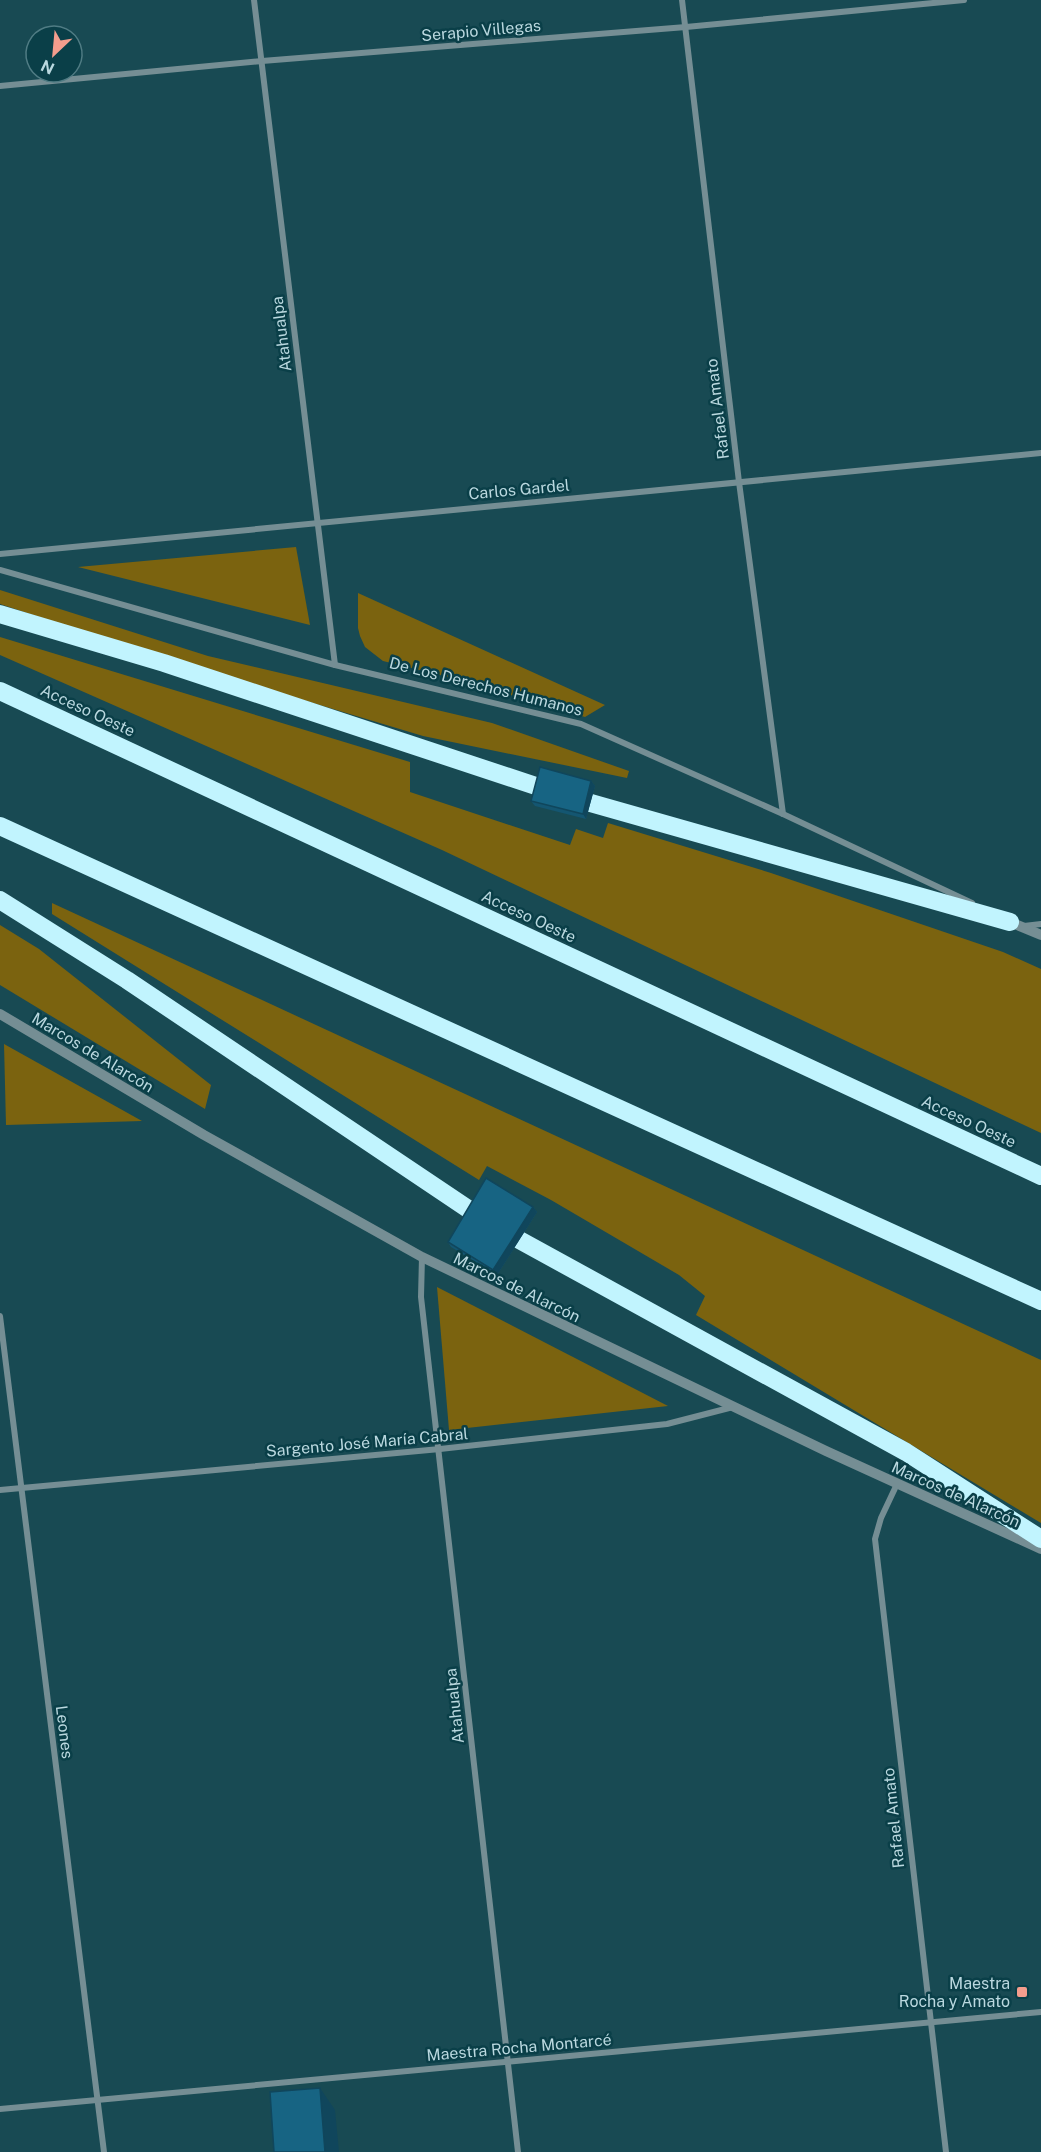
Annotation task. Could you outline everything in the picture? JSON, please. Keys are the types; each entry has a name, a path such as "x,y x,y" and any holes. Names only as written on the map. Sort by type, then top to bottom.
{"highway":[{"path":"0,614 165,663 566,796 1017,924"},
{"name":"Acceso Oeste","path":"0,691 1041,1176"},
{"path":"0,826 1041,1301"},
{"path":"0,900 127,980 492,1225 906,1452 1041,1539"}],"street":[{"name":"Atahualpa","path":"254,0 335,665"},
{"name":"Rafael Amato","path":"682,0 740,482 783,813"},
{"name":"Serapio Villegas","path":"0,86 262,61 686,27 964,0"},
{"name":"Carlos Gardel","path":"0,554 1041,453"},
{"name":"De Los Derechos Humanos","path":"0,570 335,665 581,724 783,813 1041,934"},
{"path":"1017,924 1041,924"},
{"name":"Marcos de Alarcón","path":"0,1014 204,1135 422,1257 897,1484 1041,1549"},
{"name":"Atahualpa","path":"422,1257 422,1297 518,2152"},
{"name":"Leones","path":"0,1316 104,2152"},
{"name":"Sargento José María Cabral","path":"0,1490 440,1449 667,1424 734,1407"},
{"name":"Rafael Amato","path":"897,1484 881,1518 875,1539 946,2152"},
{"name":"Maestra Rocha Montarcé","path":"0,2109 1041,2012"}],"shaded area":[{"path":"296,547 310,625 78,567"},
{"path":"0,590 208,656 492,723 629,771 627,778 423,736 166,659 0,604"},
{"path":"358,593 605,705 585,717 460,680 383,661 365,647 360,636"},
{"path":"0,637 410,762 410,792 570,845 576,829 603,838 608,823 771,873 1003,952 1041,969 1041,1133 442,850 0,655"},
{"path":"52,903 1041,1360 1041,1523 696,1315 705,1296 679,1275 551,1200 487,1166 479,1180 52,914"},
{"path":"0,925 39,949 211,1085 205,1109 0,985"},
{"path":"4,1044 142,1121 6,1125"},
{"path":"437,1287 668,1406 449,1430"}],"building":[{"path":"540,767 591,781 583,814 531,801"},
{"path":"486,1178 533,1207 493,1270 448,1242"},
{"path":"320,2088 325,2152 274,2152 270,2092"}],"place":[{"name":"Maestra Rocha y Amato","path":"1022,1992"}]}
